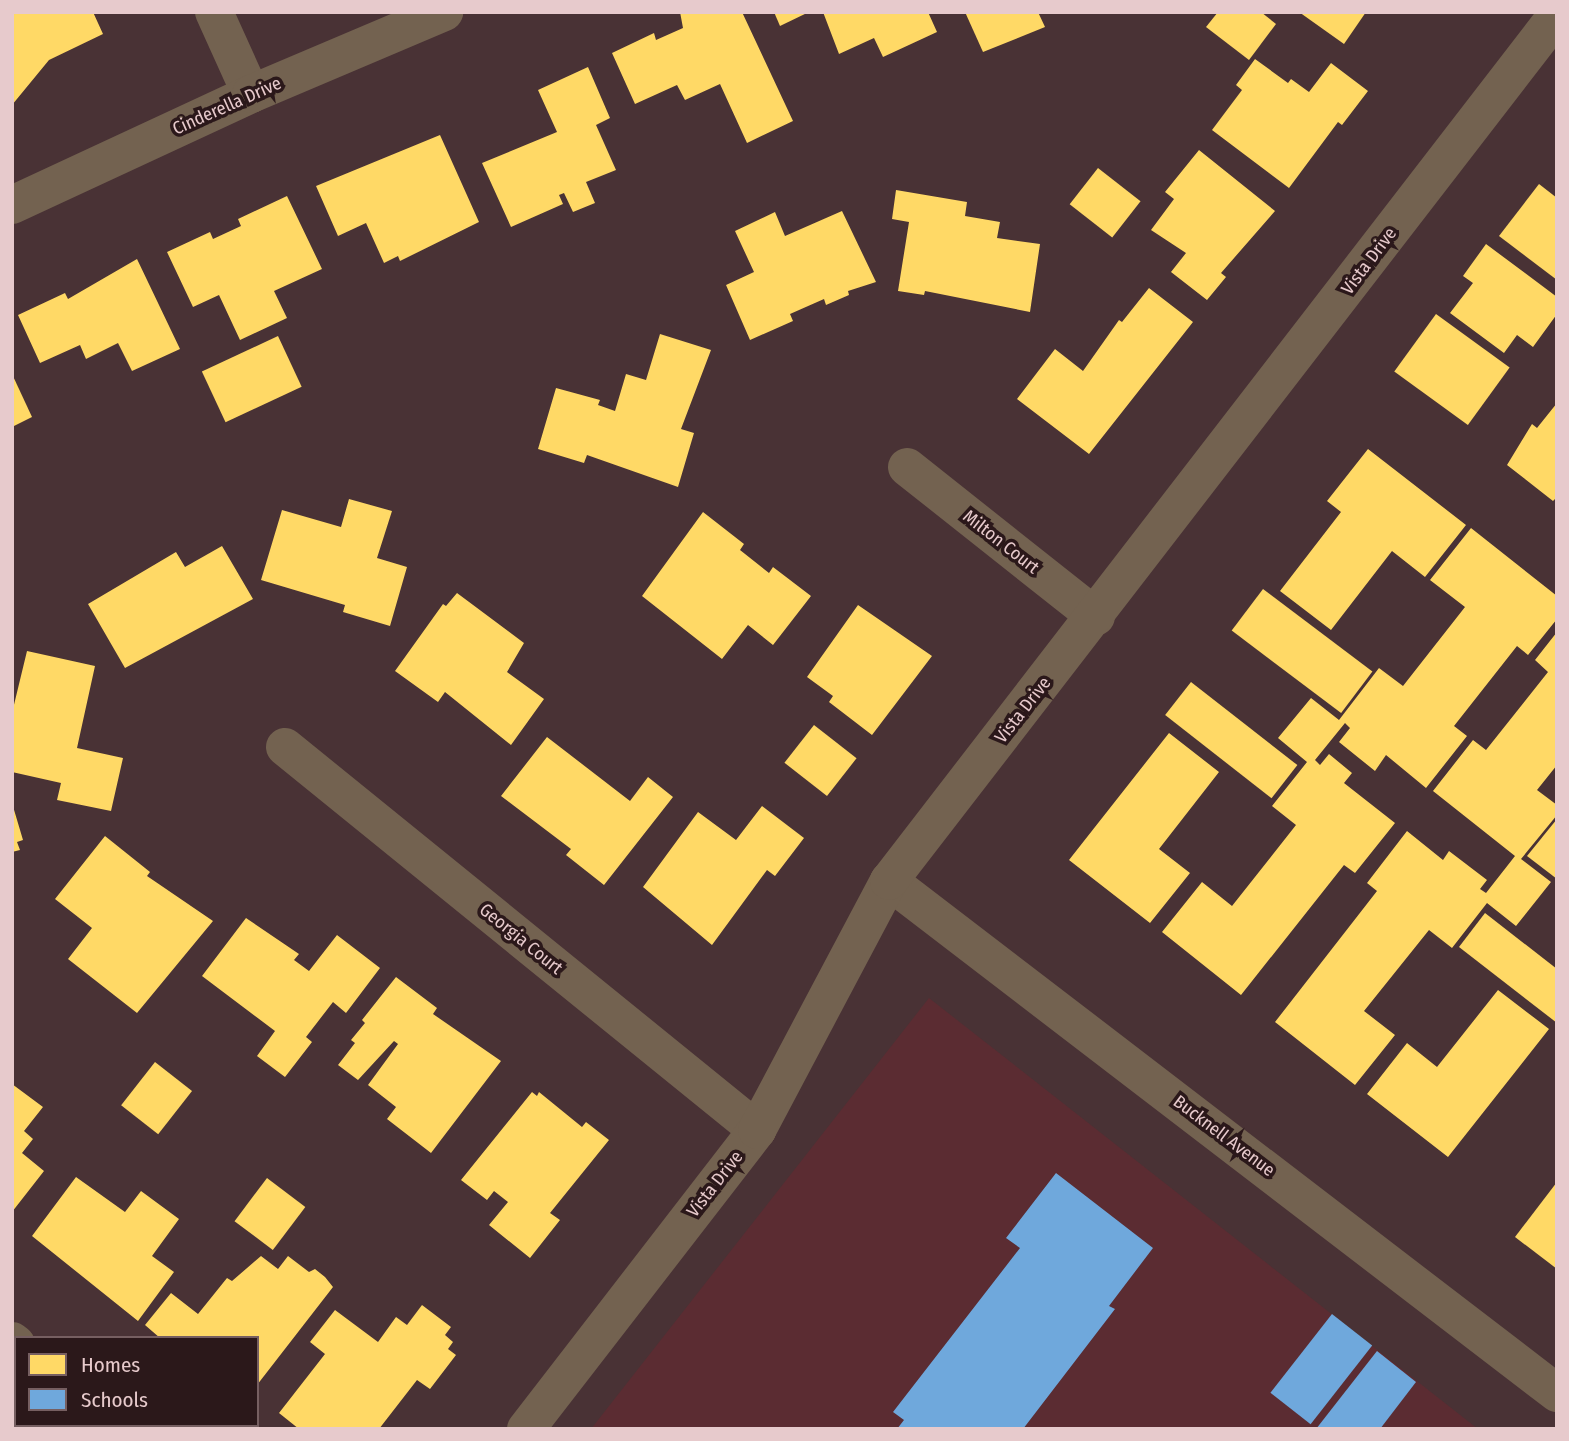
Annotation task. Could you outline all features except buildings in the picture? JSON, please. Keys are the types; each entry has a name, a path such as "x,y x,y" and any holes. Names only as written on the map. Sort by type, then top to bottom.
{"street":[{"path":"214,12 251,94"},
{"name":"Cinderella Drive","path":"12,205 251,94 444,12"},
{"name":"Vista Drive","path":"526,1429 757,1130 889,881 1096,617 1557,15"},
{"name":"Milton Court","path":"907,467 1096,617"},
{"name":"Georgia Court","path":"285,747 757,1130"},
{"name":"Bucknell Avenue","path":"889,881 1557,1393"}],"shaded area":[{"path":"929,998 1478,1429 591,1429"}]}
